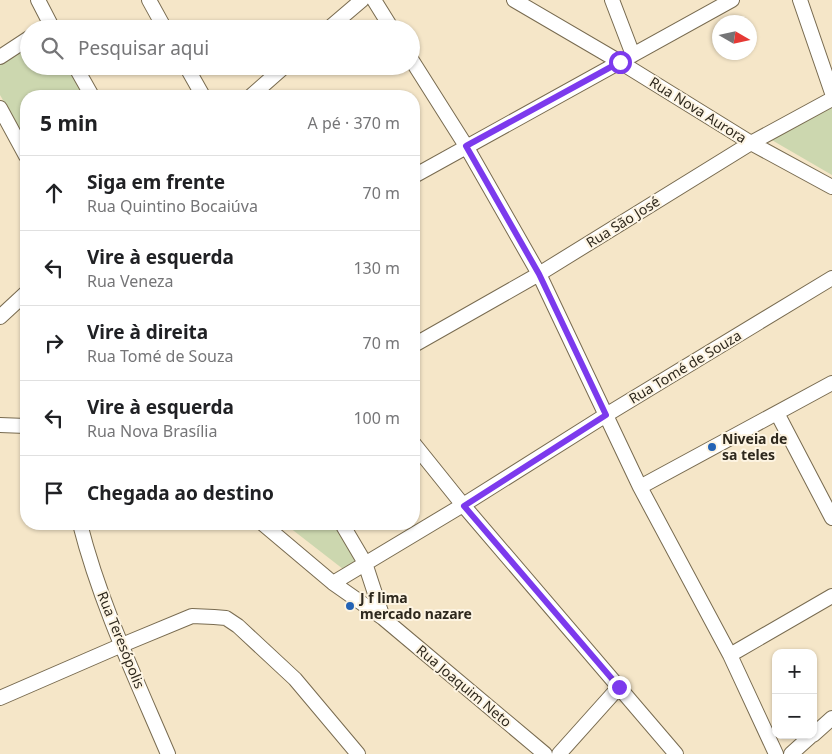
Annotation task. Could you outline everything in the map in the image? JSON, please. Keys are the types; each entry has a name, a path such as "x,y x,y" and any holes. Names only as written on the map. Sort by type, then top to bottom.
{"street":[{"path":"38,0 46,20"},
{"path":"149,0 160,20"},
{"path":"339,20 362,0"},
{"path":"374,0 386,20"},
{"name":"Rua Nova Aurora","path":"514,0 620,62 751,143 832,187"},
{"path":"612,0 633,55"},
{"path":"420,173 732,0"},
{"path":"800,0 832,93"},
{"path":"0,57 20,44"},
{"path":"420,73 466,146 539,274 640,487 730,655 776,754"},
{"path":"80,75 89,90"},
{"path":"191,75 199,90"},
{"path":"258,90 275,75"},
{"name":"Rua São José","path":"420,342 539,274 751,143 832,99"},
{"path":"0,108 20,145"},
{"name":"Rua Tomé de Souza","path":"333,583 464,506 606,415 832,278"},
{"path":"0,317 20,298"},
{"path":"640,487 832,383"},
{"path":"777,413 832,518"},
{"path":"0,425 20,426"},
{"path":"420,451 464,506 676,754"},
{"name":"Rua Teresópolis","path":"82,530 90,560 122,645 168,754"},
{"name":"Rua Joaquim Neto","path":"269,530 333,583 383,618 545,754"},
{"path":"346,530 365,563 383,618"},
{"path":"730,655 832,596"},
{"path":"0,698 192,616 226,618 238,626 295,679 357,754"},
{"path":"560,754 619,687"},
{"path":"817,731 832,718"},
{"path":"791,754 808,739"}],"green space":[{"path":"20,51 20,75 78,75 87,90 20,90 20,130 0,95 0,63"},
{"path":"832,106 832,175 770,139"},
{"path":"293,530 342,530 361,563 343,569"}],"place":[{"name":"Niveia de sa teles","path":"712,447"},
{"name":"J f lima mercado nazare","path":"350,606"}],"route":[{"path":"619,687 464,506 606,415 539,274 466,146 620,62"}]}
